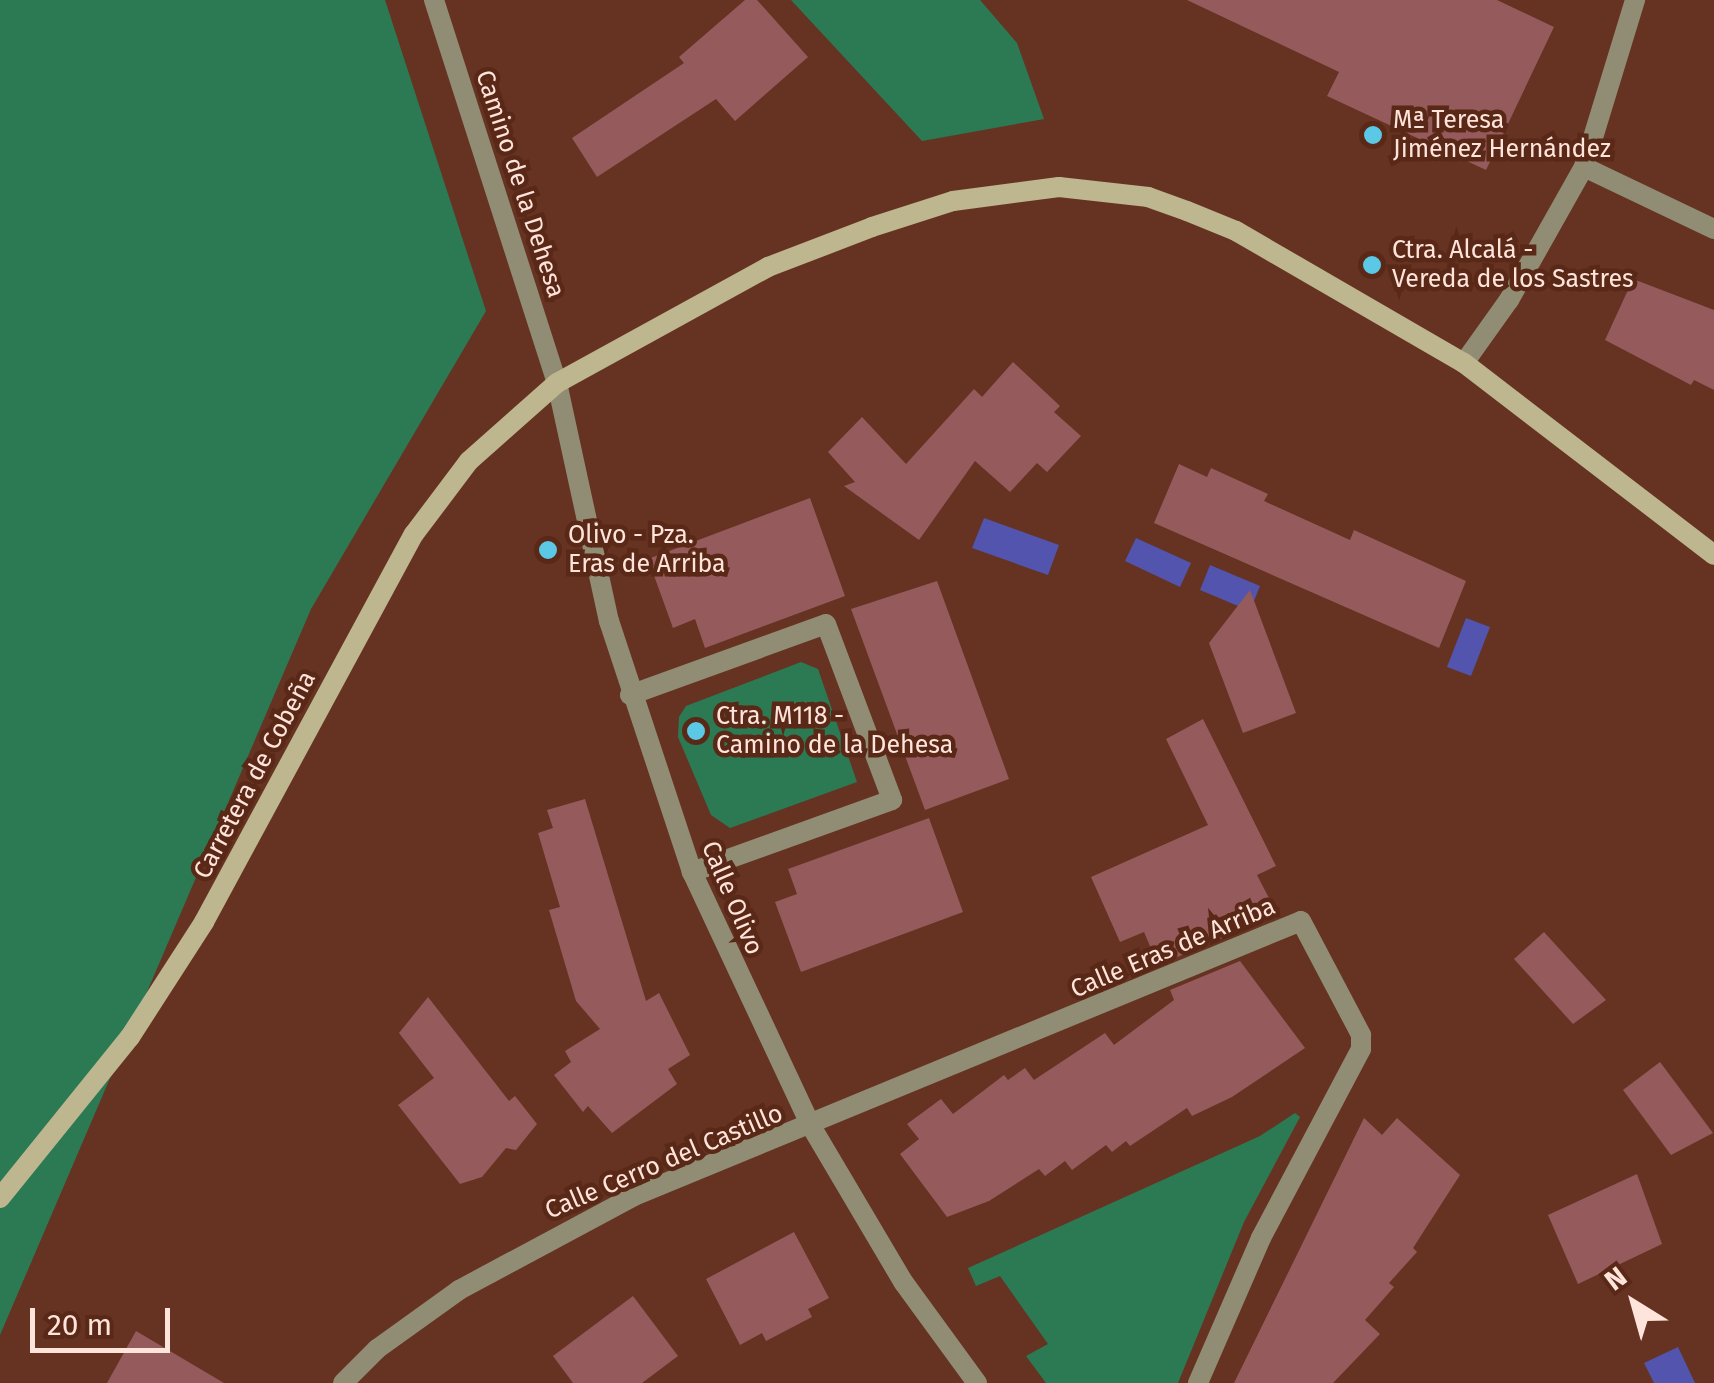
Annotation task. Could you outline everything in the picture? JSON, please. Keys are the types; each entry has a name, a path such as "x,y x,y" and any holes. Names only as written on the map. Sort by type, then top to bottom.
{"street":[{"name":"Camino de la Dehesa","path":"434,0 557,383"},
{"path":"1464,363 1509,300 1584,166 1635,0"},
{"path":"1584,166 1714,230"},
{"name":"Carretera de Cobeña","path":"0,1198 130,1037 204,922 425,518 509,420 557,383 768,267 953,202 1058,187 1148,196 1236,231 1464,363 1714,555"},
{"name":"Calle Olivo","path":"557,383 630,695 692,872 810,1126 904,1283 977,1383"},
{"path":"630,695 826,624 892,800 692,872"},
{"name":"Calle Eras de Arriba","path":"810,1126 1301,922 1361,1035 1361,1049 1260,1238 1198,1383"},
{"name":"Calle Cerro del Castillo","path":"343,1383 377,1349 459,1290 553,1236 810,1126"}],"green space":[{"path":"0,0 385,0 486,311 311,609 0,1335"},
{"path":"791,0 980,0 1017,43 1044,119 922,141"},
{"path":"801,662 818,669 857,782 730,828 711,815 678,737 679,717 686,706"},
{"path":"1295,1113 1300,1117 1244,1222 1178,1383 1046,1383 1026,1356 1048,1344 1000,1276 976,1286 968,1268 1260,1136"}],"shaded area":[{"path":"984,518 1059,545 1048,575 972,548"},
{"path":"1136,538 1191,563 1180,587 1125,561"},
{"path":"1210,565 1260,586 1250,611 1200,590"},
{"path":"1466,618 1490,627 1471,676 1447,667"},
{"path":"1678,1347 1695,1383 1654,1383 1644,1363"}],"building":[{"path":"745,0 757,0 808,57 735,121 716,99 597,177 572,138 684,63 679,57"},
{"path":"1187,0 1497,0 1554,27 1486,170 1327,96 1339,72"},
{"path":"1633,279 1714,310 1714,390 1694,380 1691,385 1605,340"},
{"path":"1013,362 1060,406 1054,412 1081,436 1047,472 1037,463 1010,492 975,461 919,540 844,486 855,482 828,452 862,417 906,464 974,389 982,397"},
{"path":"1179,464 1207,477 1211,468 1268,494 1264,501 1350,540 1354,530 1466,581 1439,648 1154,523"},
{"path":"810,498 845,596 705,648 695,619 673,628 648,559"},
{"path":"937,581 1009,779 925,810 851,609"},
{"path":"1250,590 1296,713 1243,733 1209,643"},
{"path":"1203,719 1276,866 1257,875 1270,900 1214,926 1223,938 1158,965 1144,932 1120,942 1091,877 1208,825 1166,739"},
{"path":"585,799 646,1001 659,993 690,1055 668,1069 677,1084 612,1133 588,1106 583,1112 554,1075 571,1062 565,1051 600,1029 576,1001 549,910 560,907 538,833 553,828 547,810"},
{"path":"929,818 963,912 801,972 775,902 797,894 788,869"},
{"path":"1544,932 1606,1000 1573,1024 1514,959"},
{"path":"1240,961 1305,1048 1232,1097 1192,1116 1187,1108 1130,1146 1126,1141 1112,1152 1106,1145 1072,1170 1065,1161 1045,1176 1039,1169 989,1201 947,1217 900,1154 919,1139 907,1124 941,1099 953,1114 1004,1075 1008,1080 1025,1068 1034,1080 1105,1033 1114,1045 1174,1000 1170,990"},
{"path":"428,997 509,1101 515,1096 537,1124 516,1150 506,1148 482,1177 460,1184 398,1105 434,1078 399,1033"},
{"path":"1660,1062 1713,1133 1671,1155 1623,1090"},
{"path":"1364,1118 1382,1135 1397,1118 1460,1175 1413,1248 1417,1252 1389,1283 1394,1287 1365,1320 1380,1334 1333,1383 1234,1383"},
{"path":"1637,1174 1662,1244 1578,1284 1548,1215"},
{"path":"794,1232 829,1298 808,1309 812,1317 766,1341 762,1333 740,1345 706,1279"},
{"path":"633,1296 678,1356 642,1383 573,1383 553,1356"},
{"path":"136,1331 224,1383 107,1383"}],"place":[{"name":"Mª Teresa Jiménez Hernández","path":"1373,135"},
{"name":"Ctra. Alcalá - Vereda de los Sastres","path":"1372,265"},
{"name":"Olivo - Pza. Eras de Arriba","path":"548,550"},
{"name":"Ctra. M118 - Camino de la Dehesa","path":"696,731"}]}
